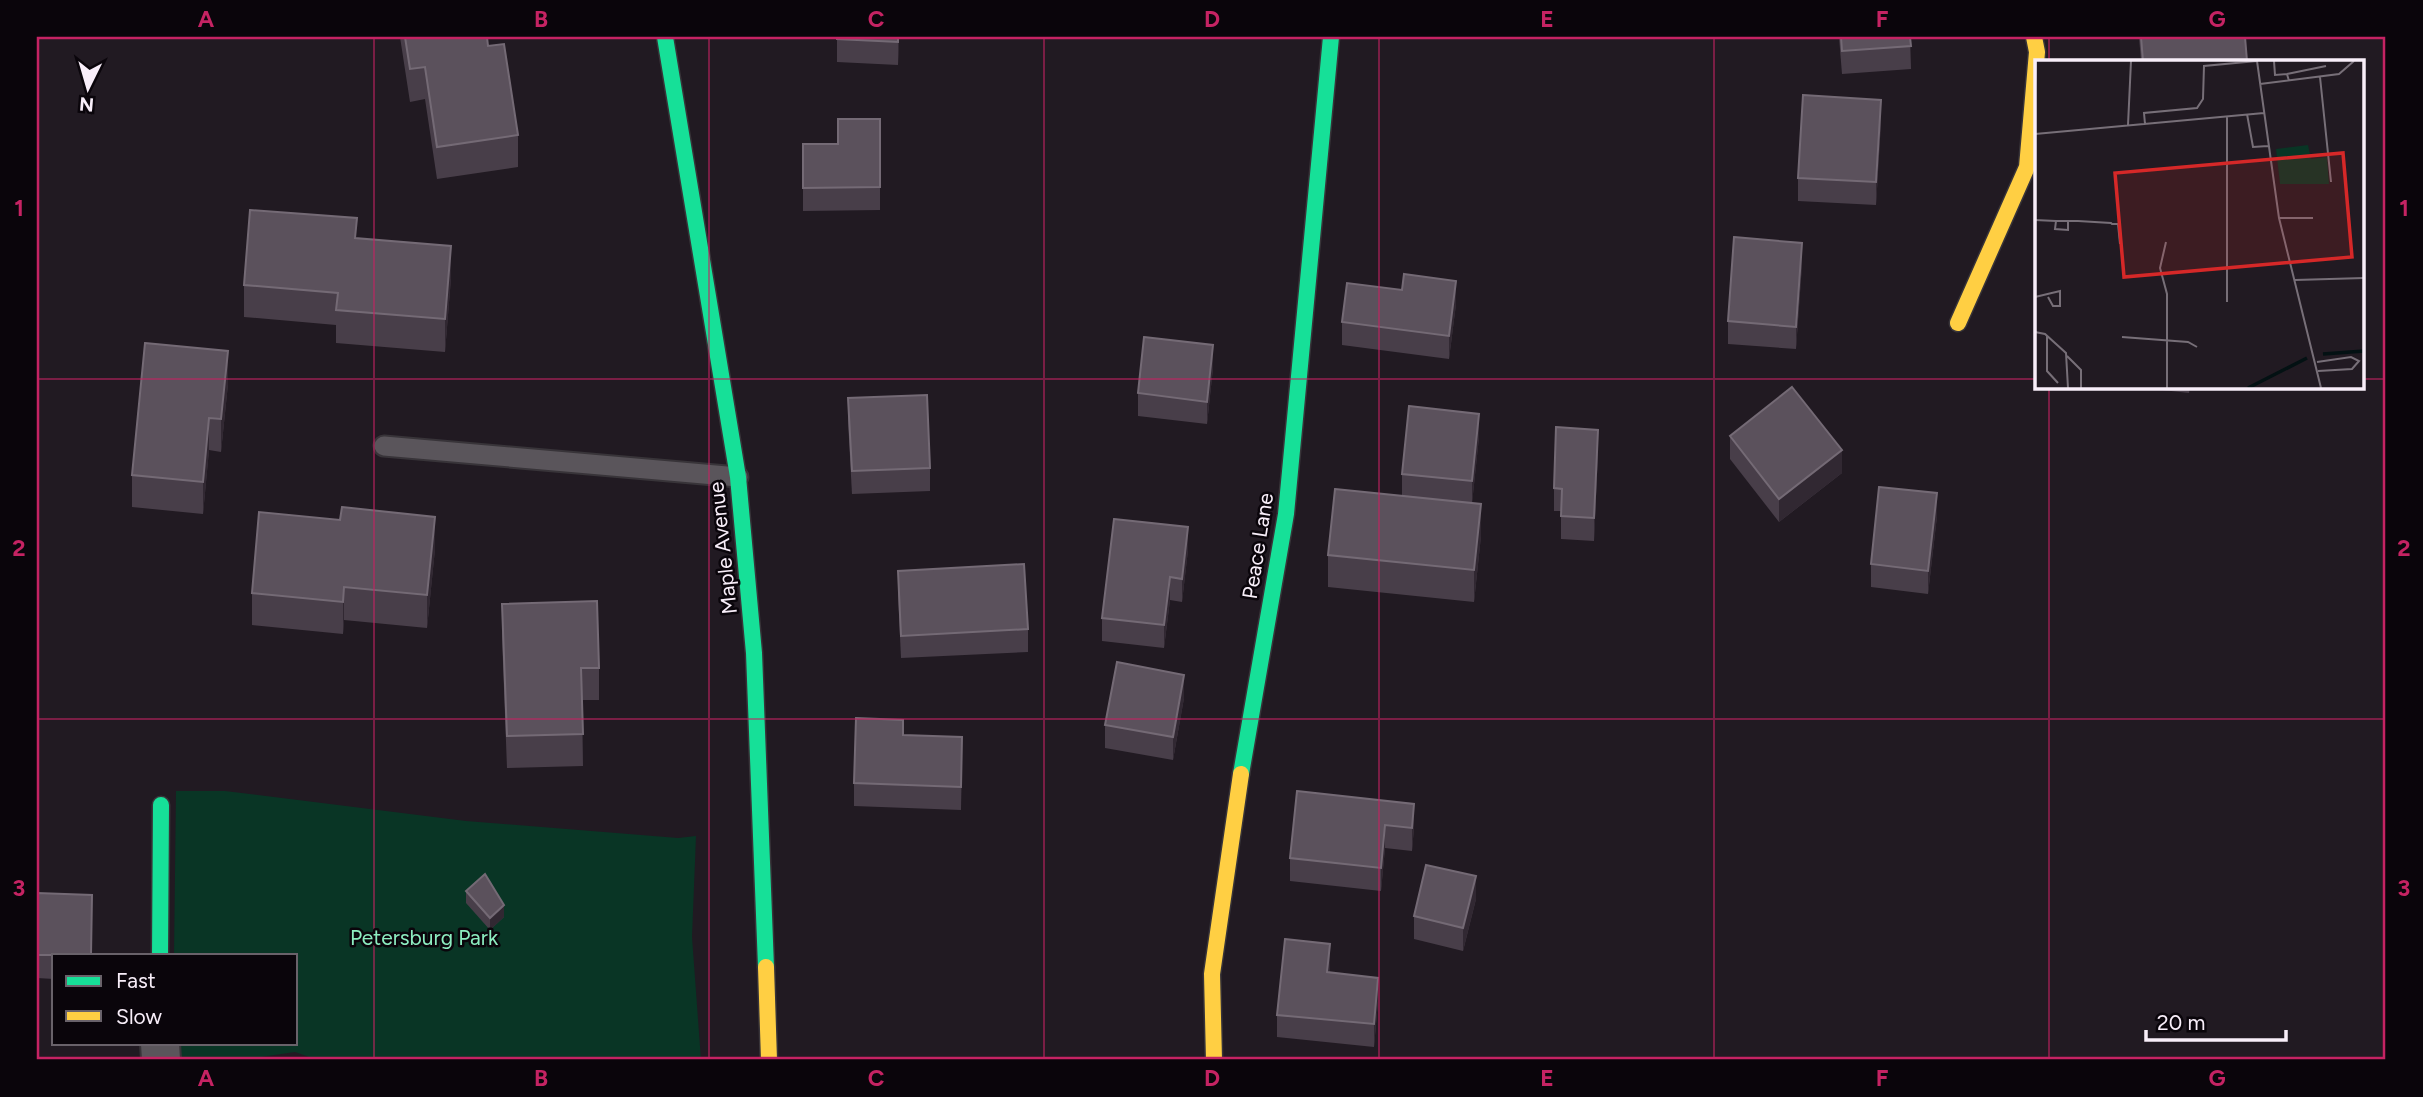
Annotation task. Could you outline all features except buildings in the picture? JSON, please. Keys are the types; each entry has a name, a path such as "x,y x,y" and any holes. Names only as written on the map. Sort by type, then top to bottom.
{"street":[{"name":"Maple Avenue","path":"665,37 738,477 754,653 769,1060"},
{"name":"Peace Lane","path":"1214,1060 1212,974 1236,803 1286,514 1331,37"},
{"path":"2034,37 2036,60"},
{"path":"1958,323 2026,167 2035,73"},
{"path":"160,954 161,805"}],"lane":[{"path":"384,446 738,477"}],"green space":[{"name":"Petersburg Park","path":"176,791 225,791 466,821 678,838 696,836 692,937 701,1060 318,1060 295,1052 240,1060 172,1060 172,1044 298,1044 298,954 174,954"}],"traffic: fast":[{"path":"665,37 738,477 754,653 766,967"},
{"path":"1241,774 1286,514 1331,37"},
{"path":"160,954 161,805"}],"traffic: slow":[{"path":"2034,37 2036,60"},
{"path":"1958,323 2027,167 2035,75"},
{"path":"1214,1060 1212,974 1241,774"},
{"path":"766,967 769,1060"}]}
